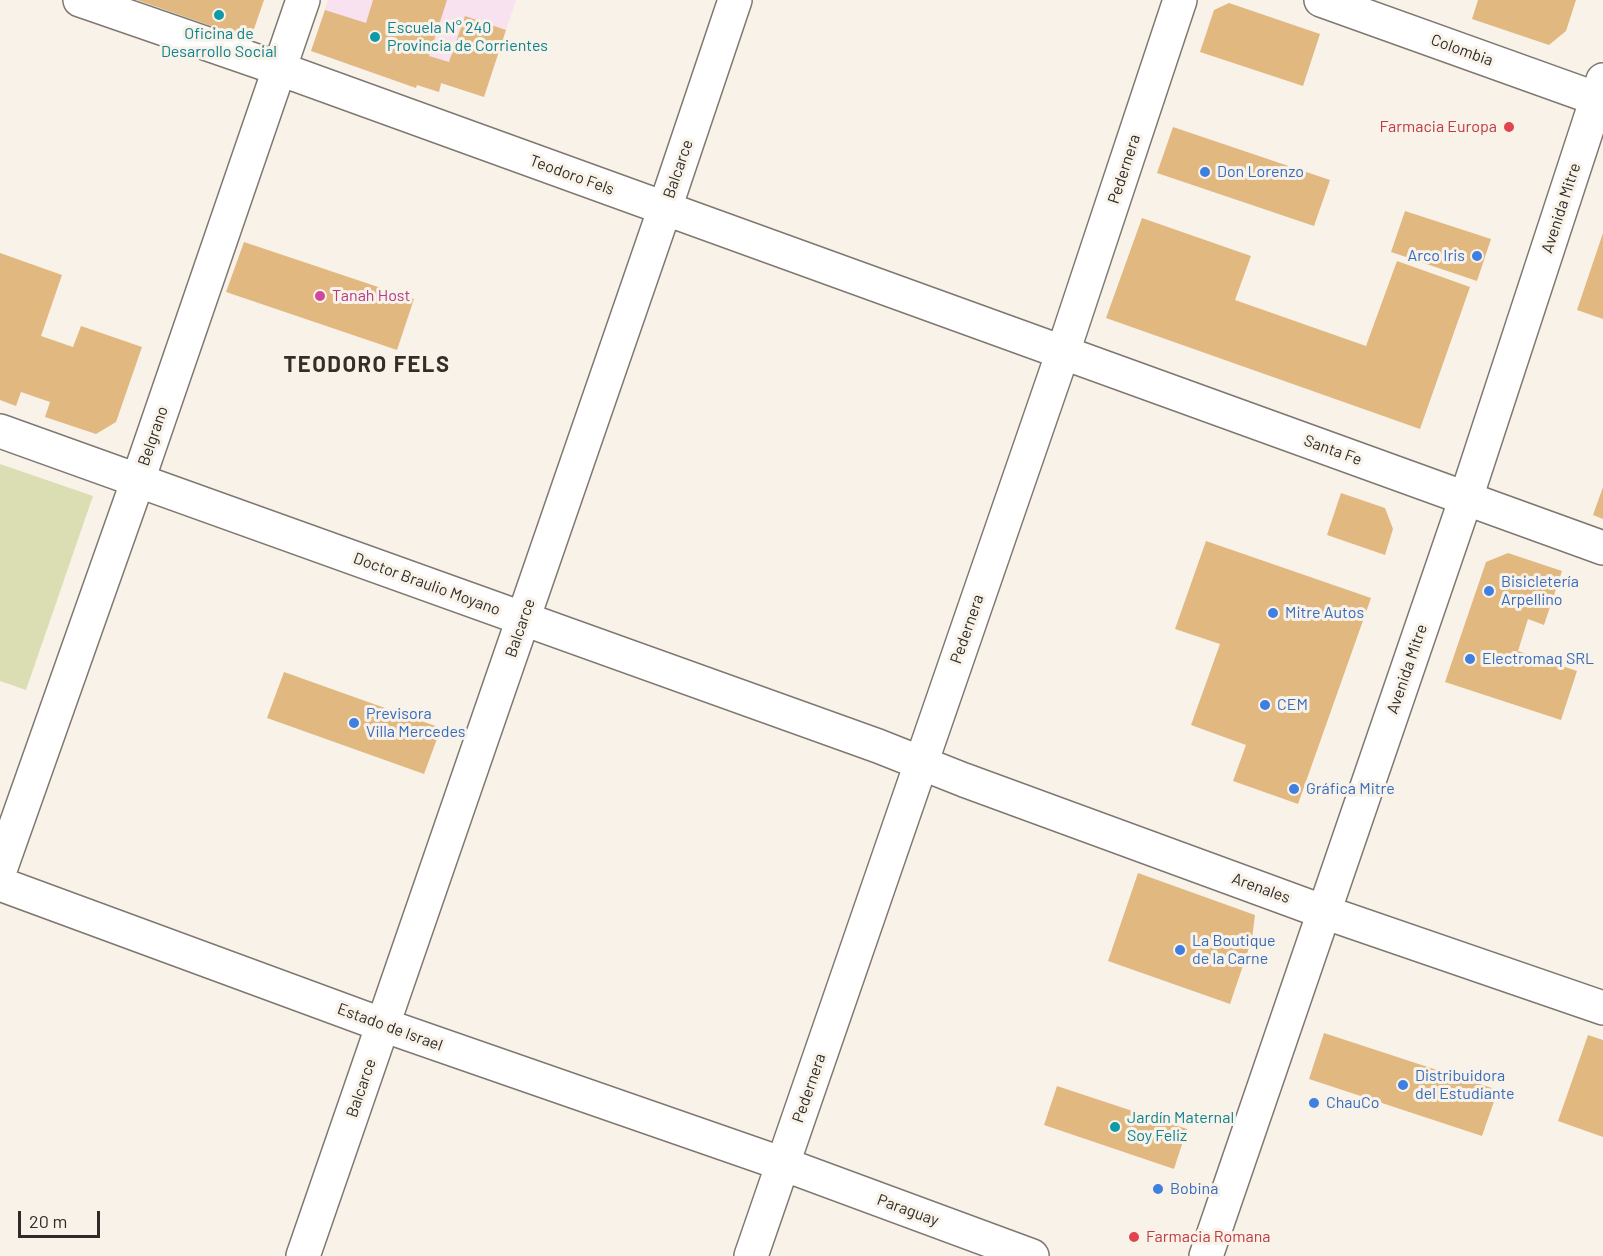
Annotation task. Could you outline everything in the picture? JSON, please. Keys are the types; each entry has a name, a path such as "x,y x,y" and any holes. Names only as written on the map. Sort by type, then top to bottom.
{"street":[{"name":"Teodoro Fels","path":"80,0 280,69 1063,352"},
{"name":"Belgrano","path":"0,870 138,480 303,0"},
{"name":"Balcarce","path":"303,1256 735,0"},
{"name":"Pedernera","path":"751,1256 1063,352 1180,0"},
{"name":"Colombia","path":"1321,0 1601,93"},
{"name":"Avenida Mitre","path":"1206,1256 1466,498 1601,93"},
{"name":"Santa Fe","path":"1063,352 1603,548"},
{"name":"Doctor Braulio Moyano","path":"0,431 921,763"},
{"name":"Arenales","path":"921,763 1324,912 1603,1008"},
{"name":"Estado de Israel","path":"0,884 383,1025 783,1164"},
{"name":"Paraguay","path":"783,1164 1032,1256"}],"shaded area":[{"path":"328,0 516,0 484,97 442,83 439,92 417,85 416,88 311,51"}],"green space":[{"path":"0,464 93,496 26,690 0,681"}],"building":[{"name":"Oficina de Desarrollo Social","path":"137,0 264,0 254,29 237,35"},
{"name":"Escuela N° 240 Provincia de Corrientes","path":"373,0 447,0 429,56 449,62 465,16 506,30 484,97 441,83 439,92 417,85 416,88 311,51 325,10 366,23"},
{"path":"1478,0 1576,0 1566,31 1549,45 1472,19"},
{"path":"1229,3 1320,34 1303,86 1200,52 1214,10"},
{"path":"1173,127 1330,180 1314,226 1157,173"},
{"path":"1405,211 1491,239 1477,281 1391,252"},
{"path":"1142,218 1251,256 1235,300 1366,346 1397,261 1470,287 1420,429 1106,318"},
{"path":"1603,233 1603,319 1577,310"},
{"name":"Tanah Host","path":"244,242 414,299 397,350 226,292"},
{"path":"0,253 62,275 41,336 73,347 81,326 142,347 116,422 96,434 45,417 50,402 21,392 16,406 0,400"},
{"path":"1603,487 1603,519 1593,515"},
{"path":"1341,493 1385,508 1393,529 1385,555 1327,535"},
{"path":"1206,541 1371,598 1298,804 1233,781 1246,745 1191,725 1220,644 1175,629"},
{"path":"1508,553 1562,571 1544,625 1528,619 1518,651 1577,671 1561,720 1445,682 1486,562"},
{"name":"Previsora Villa Mercedes","path":"284,672 441,728 424,774 267,718"},
{"name":"La Boutique de la Carne","path":"1138,873 1255,915 1252,939 1230,1004 1108,961"},
{"name":"Distribuidora del Estudiante","path":"1324,1033 1498,1090 1482,1136 1309,1079"},
{"path":"1588,1035 1603,1040 1603,1137 1558,1121"},
{"name":"Jardín Maternal Soy Feliz","path":"1057,1086 1187,1129 1174,1169 1044,1125"}],"place":[{"name":"Oficina de Desarrollo Social","path":"219,15"},
{"name":"Escuela N° 240 Provincia de Corrientes","path":"375,37"},
{"name":"Farmacia Europa","path":"1509,127"},
{"name":"Don Lorenzo","path":"1205,172"},
{"name":"Arco Iris","path":"1477,256"},
{"name":"Tanah Host","path":"320,296"},
{"name":"Bisicletería Arpellino","path":"1489,591"},
{"name":"Mitre Autos","path":"1273,613"},
{"name":"Electromaq SRL","path":"1470,659"},
{"name":"CEM","path":"1265,705"},
{"name":"Previsora Villa Mercedes","path":"354,723"},
{"name":"Gráfica Mitre","path":"1294,789"},
{"name":"La Boutique de la Carne","path":"1180,950"},
{"name":"Distribuidora del Estudiante","path":"1403,1085"},
{"name":"ChauCo","path":"1314,1103"},
{"name":"Jardín Maternal Soy Feliz","path":"1115,1127"},
{"name":"Bobina","path":"1158,1189"},
{"name":"Farmacia Romana","path":"1134,1237"}],"district":[{"name":"TEODORO FELS","path":"367,365"}]}
